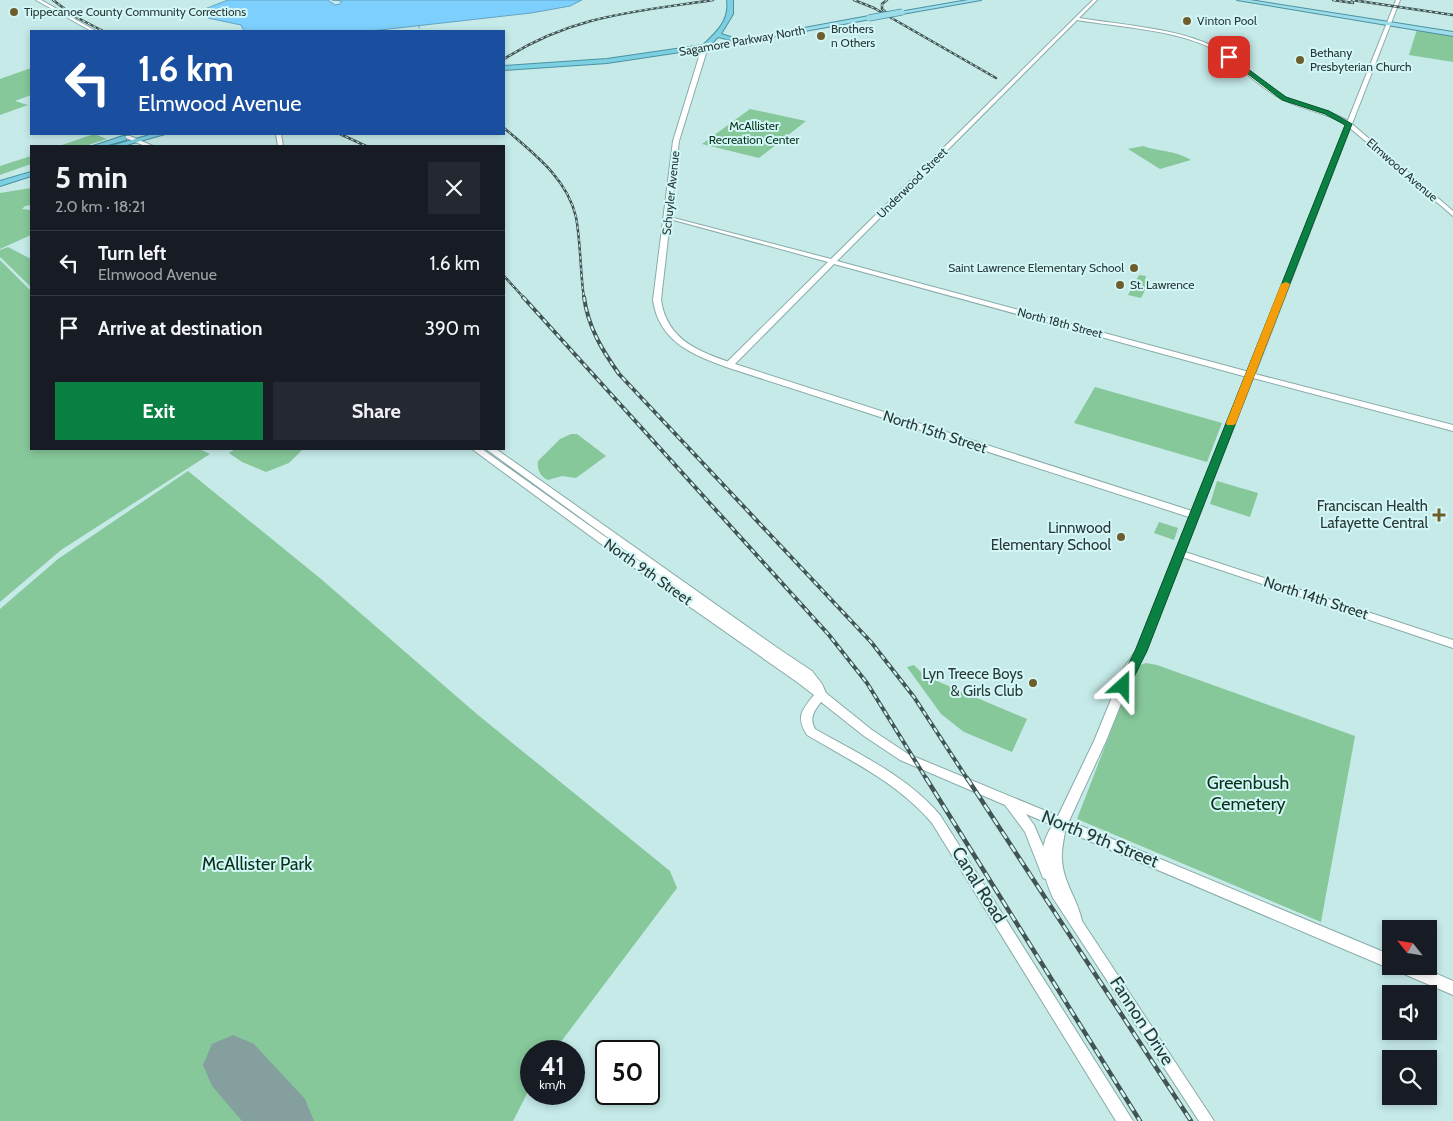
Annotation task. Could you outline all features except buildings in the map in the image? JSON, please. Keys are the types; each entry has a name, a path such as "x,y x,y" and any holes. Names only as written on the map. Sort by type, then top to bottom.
{"highway":[{"name":"Schuyler Avenue","path":"705,48 726,14 727,8 723,0"},
{"name":"Schuyler Avenue","path":"705,48 717,35 731,13 730,0"},
{"path":"717,35 731,38"},
{"name":"Sagamore Parkway North","path":"505,68 607,61 705,48"},
{"name":"Sagamore Parkway North","path":"505,63 705,48"},
{"path":"100,145 152,135"},
{"path":"117,145 134,137"},
{"path":"0,178 30,167"},
{"path":"0,184 30,174"}],"main road":[{"name":"Sagamore Parkway North","path":"705,48 731,38 861,13 942,0"},
{"name":"Sagamore Parkway North","path":"705,48 978,0"},
{"path":"1240,0 1453,33"},
{"path":"1253,0 1390,23"},
{"path":"1061,824 1100,741 1130,668 1141,651 1398,0"},
{"name":"Schuyler Avenue","path":"679,341 667,330 657,310 676,142 705,48"},
{"name":"Elmwood Avenue","path":"1349,124 1453,214"},
{"path":"134,137 148,145"},
{"name":"North 15th Street","path":"679,341 700,354 729,365 1194,514"},
{"name":"North 18th Street","path":"1250,374 1453,428"},
{"name":"North 9th Street","path":"477,450 821,694 868,733 904,757 1382,958"},
{"name":"North 9th Street","path":"491,450 796,665 817,684 821,694"},
{"name":"Canal Road","path":"821,694 808,711 805,718 806,725 811,732 895,780 924,805 936,819 1125,1121"},
{"path":"1009,802 1030,829 1048,874"},
{"path":"1423,975 1453,988"}],"street":[{"path":"38,0 92,30"},
{"name":"Underwood Street","path":"729,365 1095,0"},
{"name":"Elmwood Avenue","path":"1076,19 1168,34 1206,45 1226,55 1284,99 1327,112 1349,124"},
{"name":"North 18th Street","path":"668,217 1250,374"},
{"name":"North 14th Street","path":"1179,553 1453,644"},
{"name":"Fannon Drive","path":"1061,824 1053,830 1047,852 1048,874 1057,894 1207,1121"},
{"name":"Fannon Drive","path":"1061,824 1056,863 1067,897 1074,909 1076,921"}],"green space":[{"path":"1417,29 1453,35 1453,62 1409,55"},
{"path":"30,68 30,95 15,101 28,105 0,115 0,79"},
{"name":"McAllister Recreation Center","path":"750,109 806,121 759,158 702,144"},
{"path":"91,135 107,139 88,145 62,145"},
{"path":"1143,146 1179,154 1191,160 1160,169 1128,149"},
{"path":"30,156 30,164 0,175 0,166"},
{"path":"30,188 30,205 22,209 30,210 30,235 0,249 0,193"},
{"path":"8,247 30,258 30,286 0,257 0,250"},
{"path":"0,260 30,290 30,450 201,450 210,454 61,550 0,602"},
{"path":"1139,275 1146,276 1145,280 1150,281 1141,298 1128,295"},
{"path":"1095,387 1222,423 1207,462 1074,423"},
{"path":"571,434 577,434 606,456 576,478 562,476 548,480 540,472 538,461 560,439"},
{"path":"234,450 302,450 289,463 266,472 242,462 229,453"},
{"name":"McAllister Park","path":"188,471 321,579 478,715 670,871 677,888 562,1040 520,1040 521,1105 513,1121 0,1121 0,609 58,559"},
{"path":"1217,481 1258,493 1250,517 1210,504"},
{"path":"1159,522 1178,528 1174,540 1154,533"},
{"name":"Greenbush Cemetery","path":"1146,663 1157,665 1355,736 1321,922 1077,819 1134,671 1137,666"},
{"path":"914,665 925,676 1027,719 1012,752 964,732 941,714 907,667"}],"water":[{"path":"228,0 328,0 335,5 340,4 342,1 332,0 582,0 570,6 531,13 380,30 244,30 241,25 208,18 200,13 202,10"}],"runway":[{"path":"233,1065 283,1121"}],"railway":[{"path":"53,0 74,16 101,30"},
{"path":"505,58 530,44 580,24 630,12 713,0"},
{"path":"854,0 874,8 996,78"},
{"path":"887,0 882,4 882,9 889,15"},
{"path":"1333,0 1353,3"},
{"path":"1352,0 1453,15"},
{"path":"505,129 548,167 572,203 578,227 584,298"},
{"path":"342,135 364,145"},
{"path":"505,277 524,298"},
{"path":"523,297 829,635 867,683 927,780"},
{"path":"584,297 592,328 619,374 871,642 914,697 968,780"},
{"path":"926,778 1140,1121"},
{"path":"967,778 1191,1121"}],"slow traffic":[{"path":"1231,423 1286,284"}],"place":[{"name":"Tippecanoe County Community Corrections","path":"14,12"},
{"name":"Vinton Pool","path":"1187,21"},
{"name":"Brothers n Others","path":"821,36"},
{"name":"Bethany Presbyterian Church","path":"1300,60"},
{"name":"Saint Lawrence Elementary School","path":"1134,268"},
{"name":"St. Lawrence","path":"1120,285"},
{"name":"Franciscan Health Lafayette Central","path":"1439,515"},
{"name":"Linnwood Elementary School","path":"1121,537"},
{"name":"Lyn Treece Boys & Girls Club","path":"1033,683"}],"route":[{"path":"1123,686 1141,651 1349,124 1327,112 1284,99 1229,57"}]}
